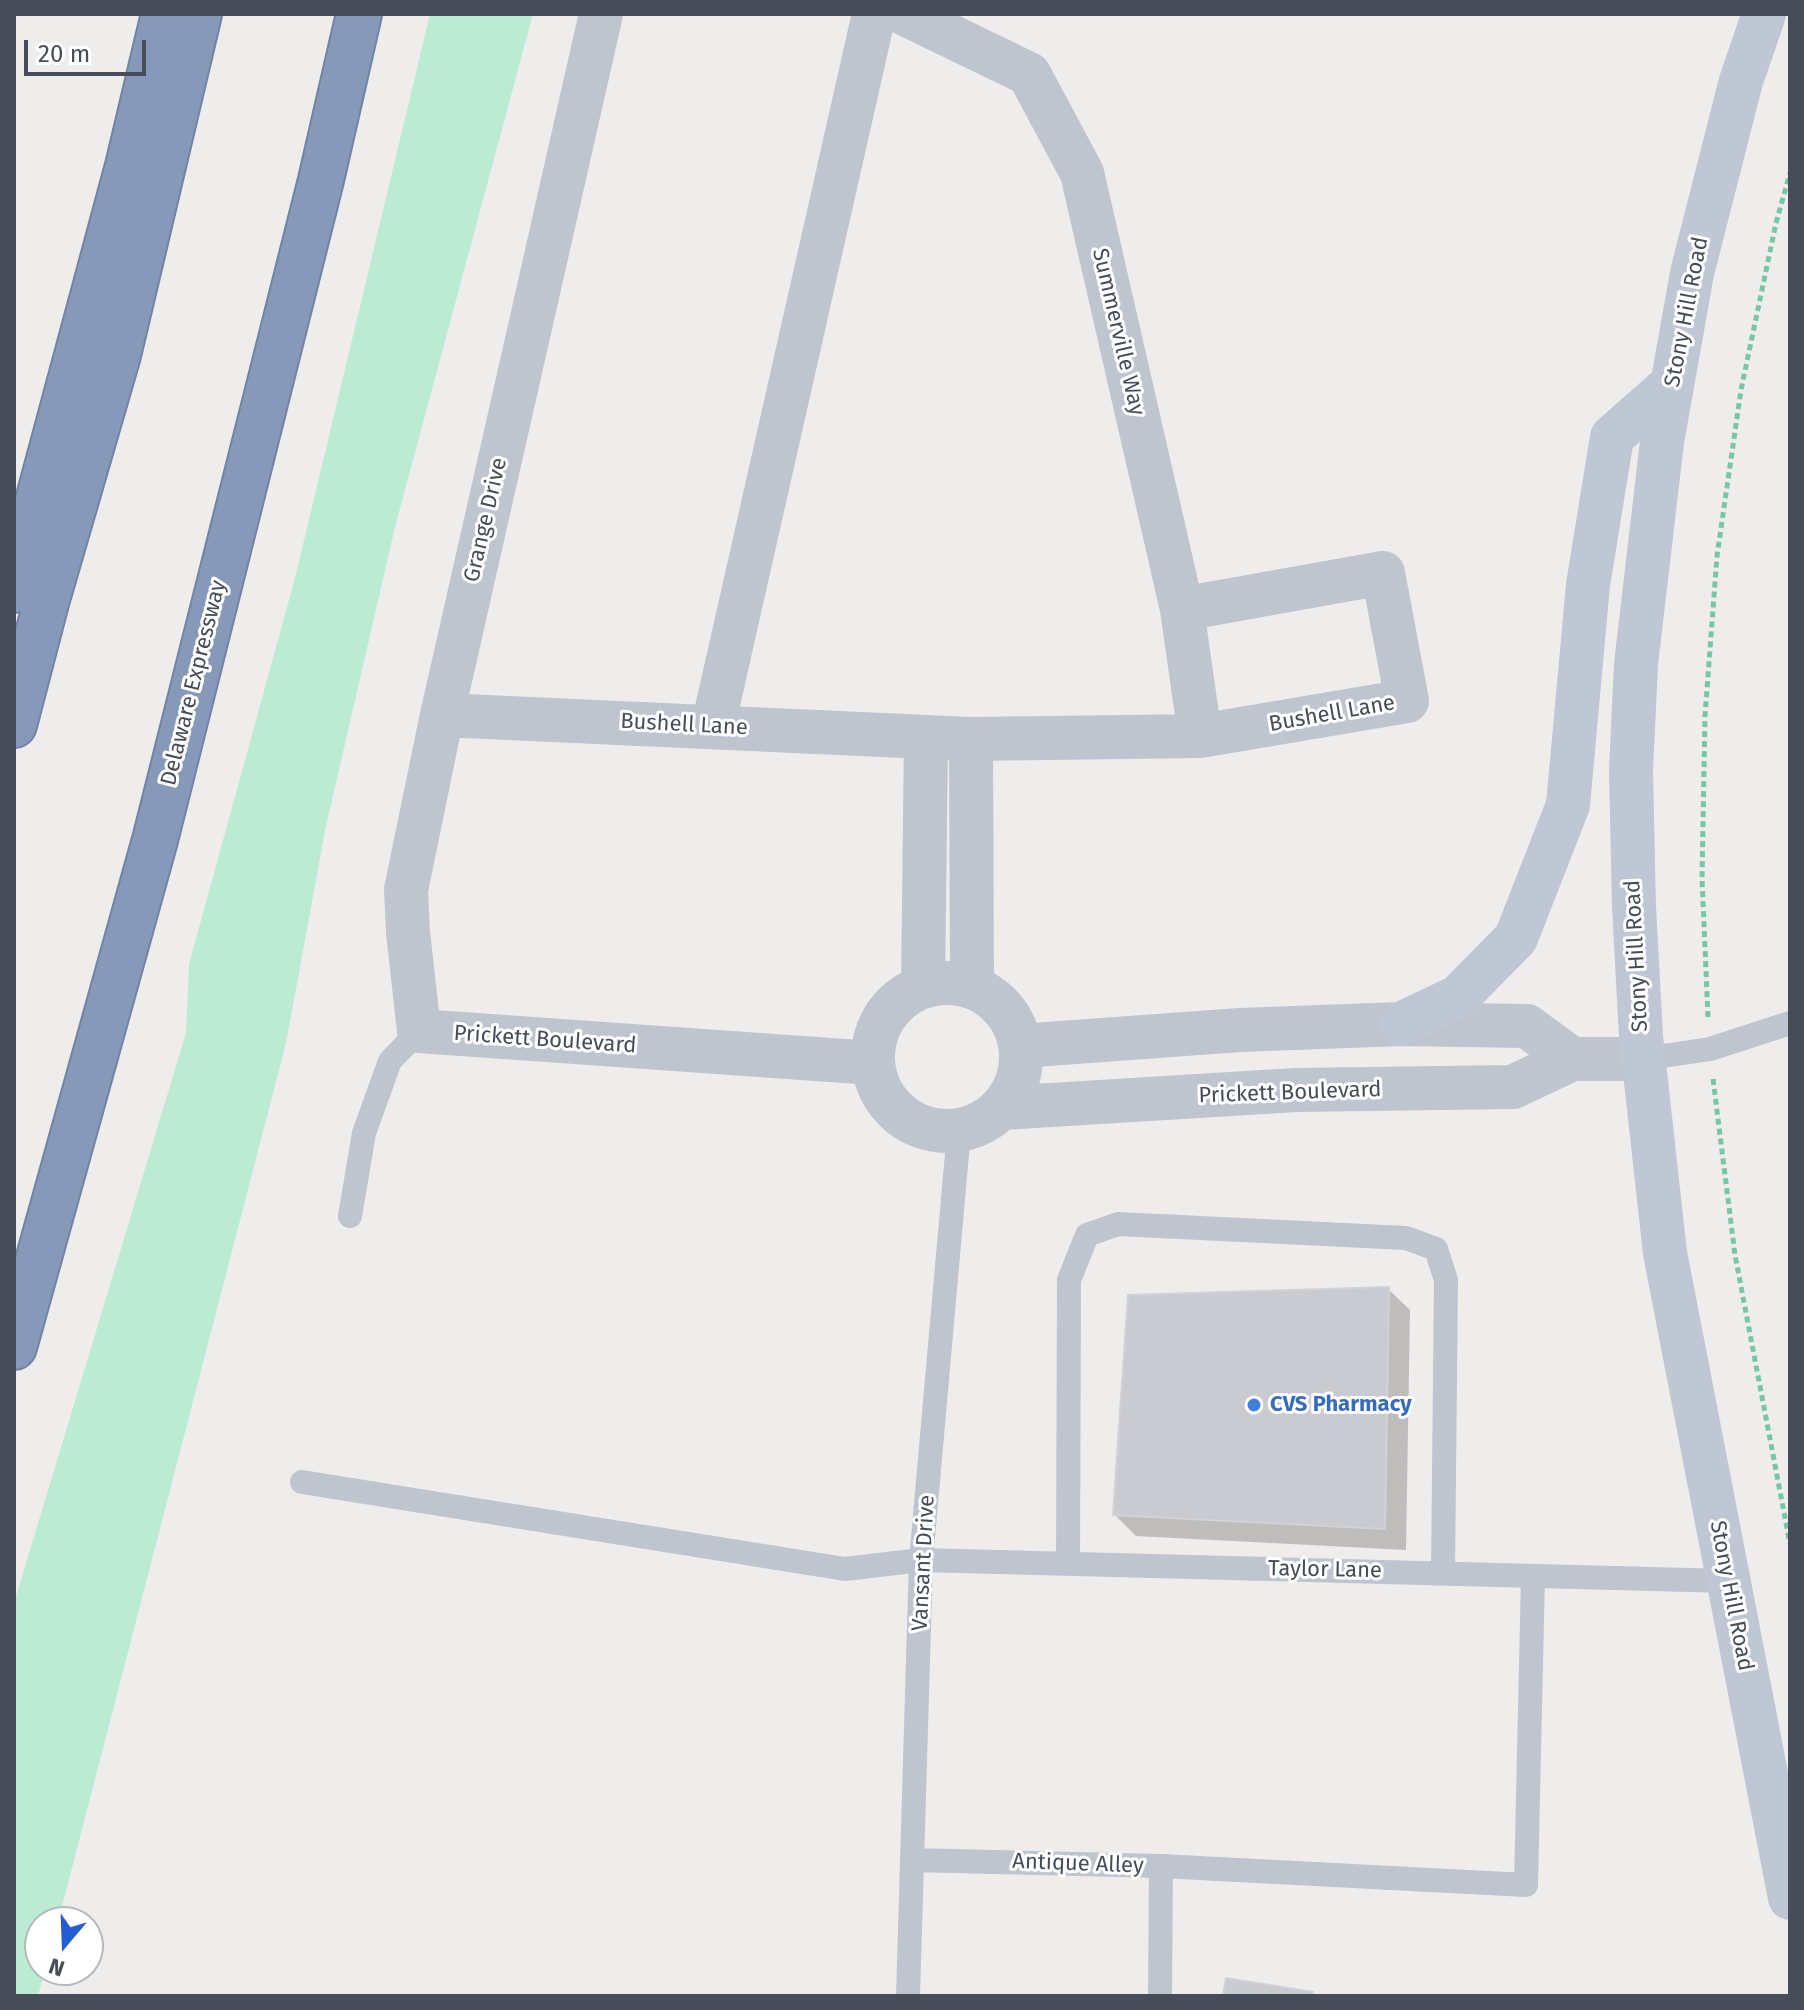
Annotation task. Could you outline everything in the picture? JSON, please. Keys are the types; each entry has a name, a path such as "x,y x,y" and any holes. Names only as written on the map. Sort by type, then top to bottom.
{"highway":[{"path":"14,590 128,166 164,14"},
{"path":"14,725 118,355 199,14"},
{"name":"Delaware Expressway","path":"14,1347 155,840 317,196 359,14"}],"street":[{"name":"Grange Drive","path":"419,1031 406,890 442,715 601,14"},
{"path":"713,726 874,14"},
{"name":"Summerville Way","path":"905,14 1029,74 1082,173 1182,609 1200,736"},
{"name":"Stony Hill Road","path":"1764,14 1741,81 1692,273 1660,456 1636,664 1632,755 1634,907 1643,1059 1665,1253 1790,1898"},
{"path":"1401,1024 1458,997 1516,938 1568,805 1588,585 1612,437 1672,384"},
{"name":"Bushell Lane","path":"442,715 971,739 1200,736 1407,701 1383,573 1182,609"},
{"path":"923,987 926,737"},
{"path":"971,739 972,987"},
{"path":"947,983 972,987 993,999 1008,1016 1020,1046 1021,1064 1015,1088 1002,1108 982,1123 959,1131 935,1130 911,1122 892,1108 879,1087 873,1063 875,1038 885,1016 900,998 923,987 947,983"},
{"path":"1020,1046 1240,1030 1401,1024 1527,1026 1572,1059"},
{"name":"Prickett Boulevard","path":"419,1031 873,1063"},
{"name":"Prickett Boulevard","path":"1002,1108 1296,1090 1513,1087 1572,1059 1643,1059"}],"lane":[{"path":"1643,1059 1710,1049 1790,1023"},
{"path":"350,1216 364,1133 390,1061 419,1031"},
{"name":"Vansant Drive","path":"908,1996 921,1560 959,1131"},
{"path":"1068,1564 1069,1280 1087,1235 1118,1224 1406,1238 1436,1249 1446,1280 1443,1573"},
{"name":"Taylor Lane","path":"302,1482 845,1569 921,1560 1729,1581"},
{"path":"1161,1866 1526,1885 1533,1576"},
{"name":"Antique Alley","path":"912,1860 1161,1866 1160,1996"}],"path":[{"path":"1790,173 1776,223 1741,390 1717,556 1705,716 1702,849 1710,1049 1735,1255 1790,1544"}],"green space":[{"path":"430,14 533,14 395,527 326,826 286,1043 62,1906 24,1906 24,1986 41,1986 38,1996 14,1996 14,1603 186,1033 189,964 295,578"}],"building":[{"name":"CVS Pharmacy","path":"1389,1287 1385,1529 1113,1515 1128,1295"},
{"path":"1226,1978 1313,1992 1312,1996 1223,1996"}],"place":[{"name":"CVS Pharmacy","path":"1254,1405"}]}
